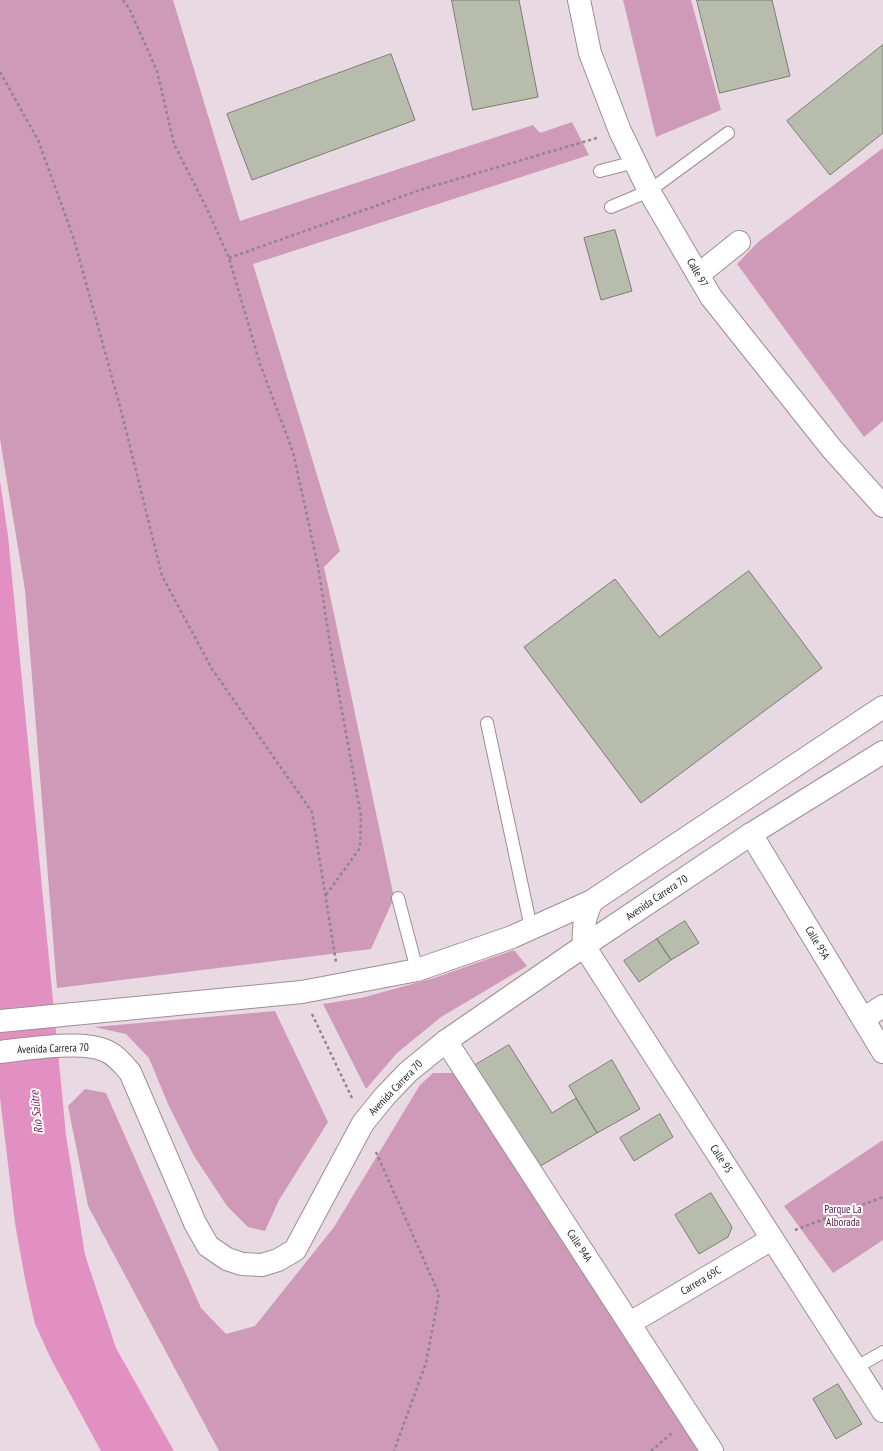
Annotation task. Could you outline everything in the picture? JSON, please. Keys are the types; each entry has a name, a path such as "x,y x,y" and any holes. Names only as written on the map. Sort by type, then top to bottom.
{"street":[{"name":"Calle 97","path":"579,0 590,53 620,131 649,191 711,297 832,449 883,506"},
{"path":"698,275 739,242"},
{"path":"0,1021 302,992 417,970 512,937 592,901 883,707"},
{"name":"Avenida Carrera 70","path":"0,1052 68,1046 90,1046 104,1050 119,1059 130,1072 195,1223 208,1246 227,1260 242,1264 262,1265 273,1262 295,1250 363,1123 385,1096 408,1072 446,1041 584,946 751,834 883,752"},
{"name":"Calle 95A","path":"751,834 883,1052"},
{"path":"584,946 583,931 585,915 592,901"},
{"name":"Calle 95","path":"584,946 883,1411"},
{"path":"863,1019 883,1006"},
{"name":"Calle 94A","path":"446,1041 712,1451"},
{"name":"Carrera 69C","path":"630,1324 772,1239"}],"lane":[{"path":"611,207 649,191 728,133"},
{"path":"600,171 635,162"},
{"path":"487,723 531,928"},
{"path":"398,898 417,970"},
{"path":"855,1368 883,1352"}],"path":[{"path":"123,0 129,8 157,71 174,144 206,207 229,258 260,364 293,452 318,566 331,650 361,816 360,848 326,895"},
{"path":"0,72 38,140 74,239 122,414 162,576 212,669 312,812 336,964"},
{"path":"229,258 423,189 620,131"},
{"path":"302,992 363,1123 439,1294 426,1364 394,1451"},
{"path":"772,1239 883,1197"}],"green space":[{"path":"0,0 173,0 240,221 533,125 540,133 572,122 589,155 253,264 340,551 324,567 394,898 371,949 57,988 25,590 0,439"},
{"path":"623,0 691,0 721,110 656,137"},
{"path":"883,148 883,421 864,437 737,264 758,242"},
{"path":"514,950 527,966 441,1017 397,1053 366,1089 323,1004 361,998 434,978"},
{"path":"275,1011 328,1122 279,1200 265,1231 248,1227 227,1206 194,1156 168,1104 149,1058 126,1034 94,1027"},
{"path":"433,1073 453,1073 467,1084 698,1451 219,1451 88,1206 68,1106 85,1089 106,1093 201,1308 226,1334 255,1326 334,1227 420,1085"},
{"name":"Parque La Alborada","path":"883,1140 883,1240 833,1273 784,1206"}],"water":[{"name":"Río Salitre","path":"0,481 8,536 66,1135 85,1255 116,1348 174,1451 101,1451 51,1359 35,1324 25,1279 15,1223 0,1097"}],"building":[{"path":"452,0 519,0 538,97 473,110"},
{"path":"697,0 772,0 790,76 720,93"},
{"path":"883,45 883,133 830,175 787,121"},
{"path":"391,54 415,120 252,180 227,114"},
{"path":"615,230 632,291 601,300 584,238"},
{"path":"749,571 822,668 641,803 524,647 615,579 659,637"},
{"path":"685,921 699,943 671,960 657,939"},
{"path":"657,939 671,960 639,982 624,961"},
{"path":"509,1045 552,1113 576,1098 597,1133 537,1168 472,1067"},
{"path":"612,1060 640,1109 597,1133 569,1086"},
{"path":"660,1114 673,1137 634,1161 620,1138"},
{"path":"711,1193 732,1227 728,1237 699,1254 675,1215"},
{"path":"838,1384 862,1424 836,1439 813,1399"}]}
